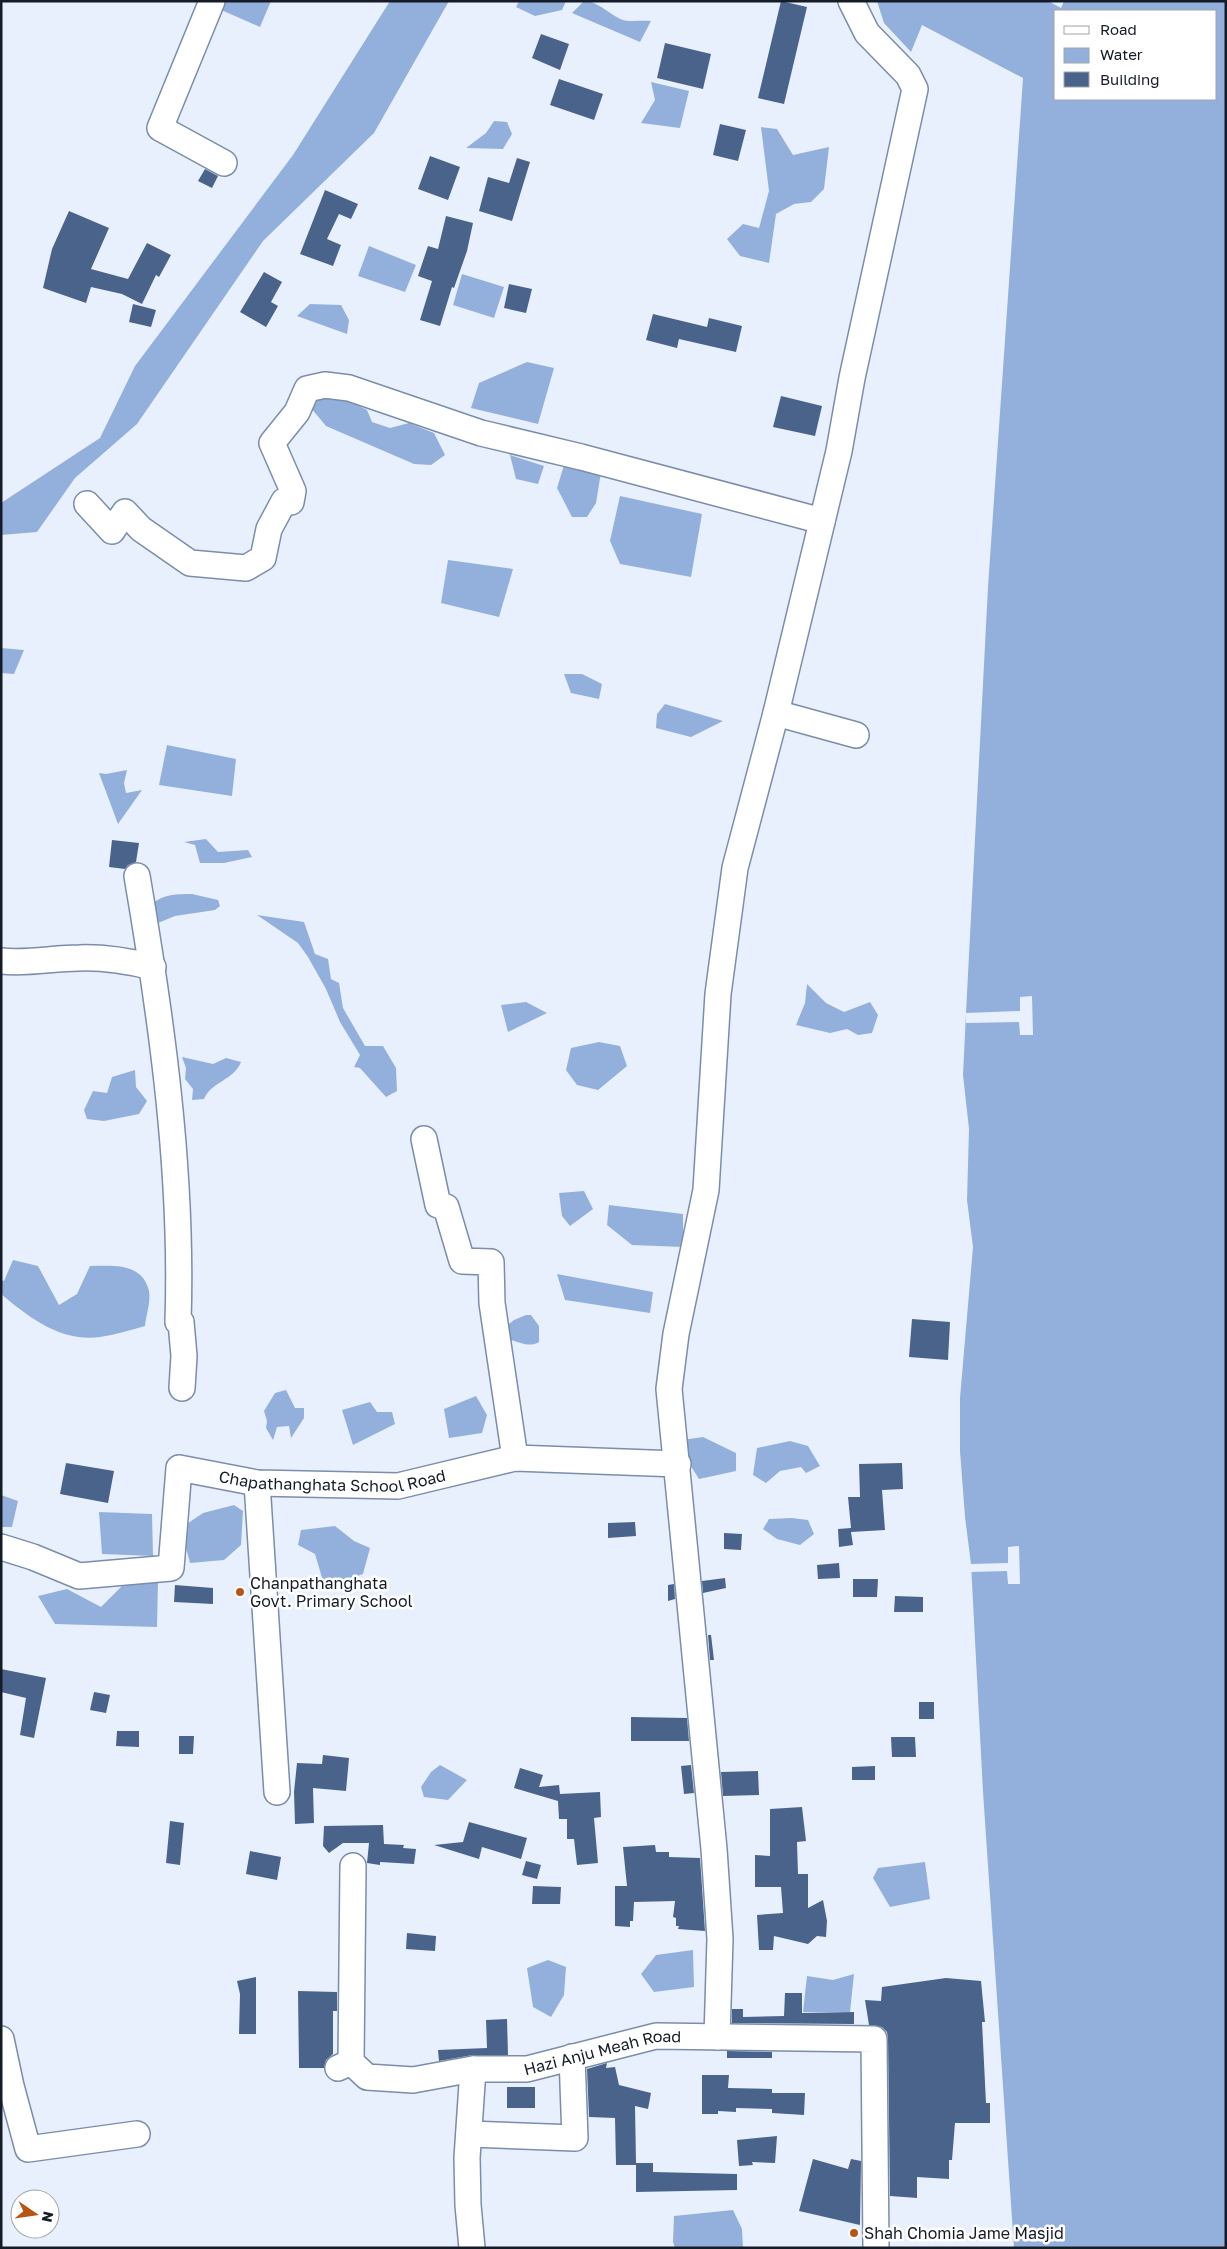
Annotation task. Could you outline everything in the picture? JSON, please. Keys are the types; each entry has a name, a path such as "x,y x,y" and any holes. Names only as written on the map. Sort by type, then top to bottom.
{"street":[{"path":"212,1 160,128 224,163"},
{"path":"717,2036 720,1939 714,1849 678,1464 669,1389 676,1334 706,1190 718,994 735,868 776,713 839,451 854,368 914,89 908,75 867,33 851,1"},
{"path":"88,504 112,531 125,512 141,529 190,563 246,568 263,558 269,529 284,501 291,502 293,491 272,443 297,412 307,389 325,386 349,388 481,433 581,457 822,521"},
{"path":"776,713 856,735"},
{"path":"138,876 153,967 178,1207 180,1259 178,1322 181,1322 184,1349 182,1388"},
{"path":"1,961 23,963 78,958 103,958 119,959 153,967"},
{"path":"424,1139 438,1205 446,1207 462,1261 491,1262 492,1303 515,1458"},
{"name":"Chapathanghata School Road","path":"1,1547 33,1557 79,1576 171,1568 179,1468 257,1483 398,1486 515,1458 678,1464"},
{"path":"257,1483 277,1792"},
{"name":"Hazi Anju Meah Road","path":"353,1866 344,2065 367,2077 413,2080 473,2069 527,2069 656,2036 874,2038 876,2248"},
{"path":"1,2039 28,2149 136,2134"},
{"path":"469,2134 575,2138 572,2057"},
{"path":"472,2248 468,2205 469,2134 473,2069"}],"water":[{"path":"223,1 271,1 260,27 219,9"},
{"path":"390,1 449,1 374,133 263,241 137,424 75,478 37,532 1,535 1,503 100,438 135,366 293,155"},
{"path":"519,1 566,1 562,10 535,16 516,7"},
{"path":"584,1 594,3 623,20 651,21 640,42 572,13"},
{"path":"877,1 1048,1 1061,8 1064,1 1226,1 1226,2248 1014,2248 983,1792 971,1564 960,1451 960,1398 973,1247 967,1200 969,1129 963,1075 988,587 1023,78 922,25 911,52 884,23"},
{"path":"651,82 689,91 680,128 641,123 655,100"},
{"path":"494,121 507,122 512,134 503,149 466,148 486,133"},
{"path":"761,127 777,129 793,155 829,147 824,189 811,202 794,204 776,214 769,263 740,256 727,239 743,224 759,228 769,191"},
{"path":"369,246 416,265 405,292 358,276"},
{"path":"462,274 504,287 494,318 453,305"},
{"path":"310,304 341,305 349,320 347,334 297,316"},
{"path":"527,362 554,368 538,424 471,408 479,383"},
{"path":"318,392 344,398 367,410 372,422 390,428 409,423 434,433 445,455 431,465 414,464 326,426 311,408"},
{"path":"510,455 544,466 538,484 516,479"},
{"path":"565,462 601,472 596,503 587,517 572,517 557,488"},
{"path":"620,496 702,514 691,577 620,564 610,541"},
{"path":"448,560 513,569 499,617 441,603"},
{"path":"1,648 24,650 14,674 1,673"},
{"path":"564,674 582,674 602,684 599,699 571,693"},
{"path":"665,704 723,721 691,737 656,728 657,714"},
{"path":"167,745 236,759 232,796 159,785"},
{"path":"127,770 124,783 126,793 142,790 118,824 99,773 106,774"},
{"path":"206,839 218,852 248,850 252,857 224,863 200,863 195,845 184,842"},
{"path":"192,894 218,900 220,906 215,910 175,916 158,923 153,921 152,904 156,901 170,895"},
{"path":"257,915 304,922 315,954 328,959 331,979 339,983 343,1008 365,1046 383,1046 396,1068 397,1091 386,1097 360,1068 354,1067 360,1055 340,1022 326,989 308,957 298,943"},
{"path":"807,984 826,1003 844,1012 870,1002 878,1015 872,1033 858,1035 847,1029 830,1033 796,1025 805,1003"},
{"path":"526,1002 547,1013 508,1032 501,1005"},
{"path":"599,1042 620,1046 627,1066 598,1090 577,1085 566,1070 571,1048"},
{"path":"182,1057 213,1064 226,1058 241,1062 233,1073 207,1093 204,1099 192,1100 193,1089 185,1079 186,1068"},
{"path":"135,1070 136,1087 147,1101 139,1114 104,1121 87,1119 84,1110 93,1091 107,1093 112,1077"},
{"path":"584,1191 593,1209 570,1226 562,1216 559,1193"},
{"path":"609,1205 683,1214 683,1247 632,1245 607,1225"},
{"path":"13,1260 38,1266 59,1305 77,1294 90,1266 117,1266 133,1270 140,1275 149,1291 145,1326 117,1334 85,1338 59,1332 46,1326 23,1312 1,1294 1,1280 4,1281"},
{"path":"557,1274 653,1292 650,1313 565,1300"},
{"path":"531,1315 539,1326 539,1342 535,1344 524,1344 508,1339 505,1327 514,1320"},
{"path":"286,1390 295,1408 304,1408 304,1418 291,1438 289,1426 277,1427 273,1440 266,1428 267,1421 264,1411 275,1393"},
{"path":"476,1396 487,1415 482,1433 449,1438 444,1409"},
{"path":"370,1402 377,1412 392,1412 395,1424 353,1445 342,1410"},
{"path":"703,1437 736,1453 736,1471 699,1479 675,1441"},
{"path":"790,1441 808,1446 820,1466 806,1473 801,1467 780,1471 766,1483 753,1475 757,1448"},
{"path":"1,1495 18,1501 12,1527 1,1527"},
{"path":"234,1505 243,1511 241,1545 224,1560 190,1563 181,1528 203,1513"},
{"path":"99,1512 152,1514 153,1556 102,1554"},
{"path":"792,1518 808,1520 814,1534 800,1545 777,1539 763,1529 769,1519"},
{"path":"335,1526 354,1541 370,1548 363,1574 332,1585 323,1581 315,1554 298,1545 301,1530"},
{"path":"158,1581 157,1627 55,1624 38,1596 67,1589 101,1607 126,1582"},
{"path":"440,1765 467,1780 448,1800 424,1797 421,1787 431,1772"},
{"path":"925,1862 930,1899 890,1907 873,1878 878,1868"},
{"path":"693,1950 694,1987 654,1992 641,1974 656,1955"},
{"path":"548,1960 566,1967 564,1995 551,2017 533,2007 527,1968"},
{"path":"854,1974 850,2012 803,2012 807,1976 833,1980"},
{"path":"733,2210 742,2229 743,2248 675,2248 673,2242 674,2216"}],"pier":[{"path":"1032,996 1033,1035 1020,1035 1019,1022 966,1023 966,1013 1020,1011 1020,997"},
{"path":"1019,1546 1020,1584 1008,1584 1007,1571 971,1572 971,1564 1008,1563 1008,1547"}],"building":[{"path":"781,1 807,7 784,104 758,98"},
{"path":"541,34 569,44 560,70 532,58"},
{"path":"665,43 711,54 703,89 657,78"},
{"path":"559,79 603,94 594,120 550,105"},
{"path":"720,124 746,130 738,161 713,155"},
{"path":"430,156 460,167 448,200 418,189"},
{"path":"517,158 530,162 512,221 479,211 488,177 509,183"},
{"path":"205,169 218,176 212,188 198,181"},
{"path":"325,190 358,204 351,219 339,214 327,239 341,245 333,266 300,254"},
{"path":"69,211 109,228 91,269 128,279 147,243 171,255 159,277 156,275 142,304 122,294 91,287 86,303 43,288 52,249"},
{"path":"446,216 473,223 467,251 454,288 452,287 440,326 420,320 432,281 418,276 428,246 438,249"},
{"path":"264,272 282,282 271,302 278,306 266,327 240,312"},
{"path":"509,284 532,289 526,313 504,308"},
{"path":"133,304 156,310 151,327 129,322"},
{"path":"653,314 707,327 709,318 742,326 736,352 679,339 677,348 646,340"},
{"path":"781,396 822,406 815,436 773,427"},
{"path":"112,840 139,843 136,862 128,865 125,869 109,867"},
{"path":"912,1319 950,1322 948,1360 909,1357"},
{"path":"66,1463 114,1471 108,1503 60,1494"},
{"path":"902,1463 903,1489 882,1490 885,1530 851,1532 853,1545 839,1547 838,1529 851,1528 848,1497 860,1497 859,1464"},
{"path":"635,1522 636,1536 608,1538 608,1523"},
{"path":"724,1533 742,1534 741,1550 724,1549"},
{"path":"839,1563 840,1578 818,1579 817,1565"},
{"path":"725,1578 726,1588 703,1593 702,1581"},
{"path":"853,1579 878,1579 877,1597 853,1597"},
{"path":"674,1584 675,1599 668,1601 668,1585"},
{"path":"175,1585 213,1588 213,1604 174,1602"},
{"path":"895,1596 923,1597 923,1612 894,1612"},
{"path":"708,1635 711,1635 714,1660 710,1660"},
{"path":"1,1669 46,1678 34,1738 20,1735 26,1698 1,1692"},
{"path":"94,1692 110,1695 106,1713 90,1710"},
{"path":"919,1702 934,1702 934,1719 919,1719"},
{"path":"631,1717 687,1718 689,1741 631,1741"},
{"path":"117,1731 139,1731 139,1747 116,1746"},
{"path":"179,1736 194,1736 193,1754 179,1754"},
{"path":"891,1737 915,1737 916,1757 892,1757"},
{"path":"323,1755 349,1758 346,1791 313,1788 314,1823 295,1824 294,1792 297,1763 322,1764"},
{"path":"691,1765 694,1793 684,1794 681,1766"},
{"path":"875,1766 875,1780 852,1780 852,1767"},
{"path":"520,1768 543,1775 539,1787 559,1785 560,1794 600,1792 601,1817 594,1818 598,1863 577,1865 574,1839 567,1839 567,1819 559,1819 558,1801 514,1788"},
{"path":"758,1771 759,1795 723,1796 721,1772"},
{"path":"802,1807 806,1841 797,1842 798,1874 808,1874 808,1908 823,1900 827,1921 826,1937 817,1936 808,1944 774,1936 773,1950 759,1950 757,1915 783,1913 781,1887 755,1887 755,1855 770,1856 770,1809"},
{"path":"170,1821 184,1823 180,1865 166,1863"},
{"path":"469,1822 527,1838 521,1859 482,1847 479,1859 434,1845 463,1842"},
{"path":"383,1825 384,1844 404,1845 403,1848 416,1849 414,1864 380,1862 380,1865 367,1863 369,1843 343,1843 329,1853 323,1846 324,1826"},
{"path":"655,1845 656,1852 669,1852 669,1857 700,1858 705,1931 678,1929 679,1926 676,1926 676,1918 673,1917 675,1901 634,1902 633,1921 630,1921 630,1927 615,1926 615,1886 627,1886 623,1847"},
{"path":"250,1851 281,1857 277,1880 246,1874"},
{"path":"526,1861 541,1865 537,1879 522,1875"},
{"path":"533,1886 561,1887 560,1904 532,1904"},
{"path":"407,1933 436,1936 435,1951 406,1949"},
{"path":"256,1977 256,2034 239,2034 240,1994 237,1981"},
{"path":"946,1978 981,1981 985,2022 982,2022 986,2103 990,2103 990,2123 955,2123 952,2160 949,2160 949,2179 917,2177 917,2198 890,2196 888,2039 887,2032 882,2027 869,2025 865,2000 881,2001 882,1987"},
{"path":"298,1991 337,1992 337,2011 333,2011 333,2054 326,2060 324,2068 299,2068"},
{"path":"785,1993 802,1993 802,2013 854,2012 854,2024 732,2023 732,2009 743,2009 743,2017 784,2016"},
{"path":"507,2019 508,2055 473,2055 439,2061 438,2050 487,2048 486,2020"},
{"path":"727,2051 772,2052 772,2058 727,2058"},
{"path":"607,2063 606,2068 615,2067 619,2085 651,2093 648,2109 635,2106 636,2163 653,2163 653,2172 737,2174 737,2190 636,2192 636,2165 616,2165 615,2118 589,2117 587,2069"},
{"path":"702,2075 729,2075 728,2088 772,2089 772,2093 805,2093 804,2115 772,2113 772,2109 736,2108 736,2112 718,2111 718,2114 702,2114"},
{"path":"507,2087 535,2087 535,2108 507,2108"},
{"path":"777,2136 775,2163 752,2162 753,2165 739,2166 737,2140"},
{"path":"813,2159 848,2169 851,2159 861,2161 860,2225 799,2211"}],"place":[{"name":"Chanpathanghata Govt. Primary School","path":"240,1592"},
{"name":"Shah Chomia Jame Masjid","path":"854,2233"}]}
